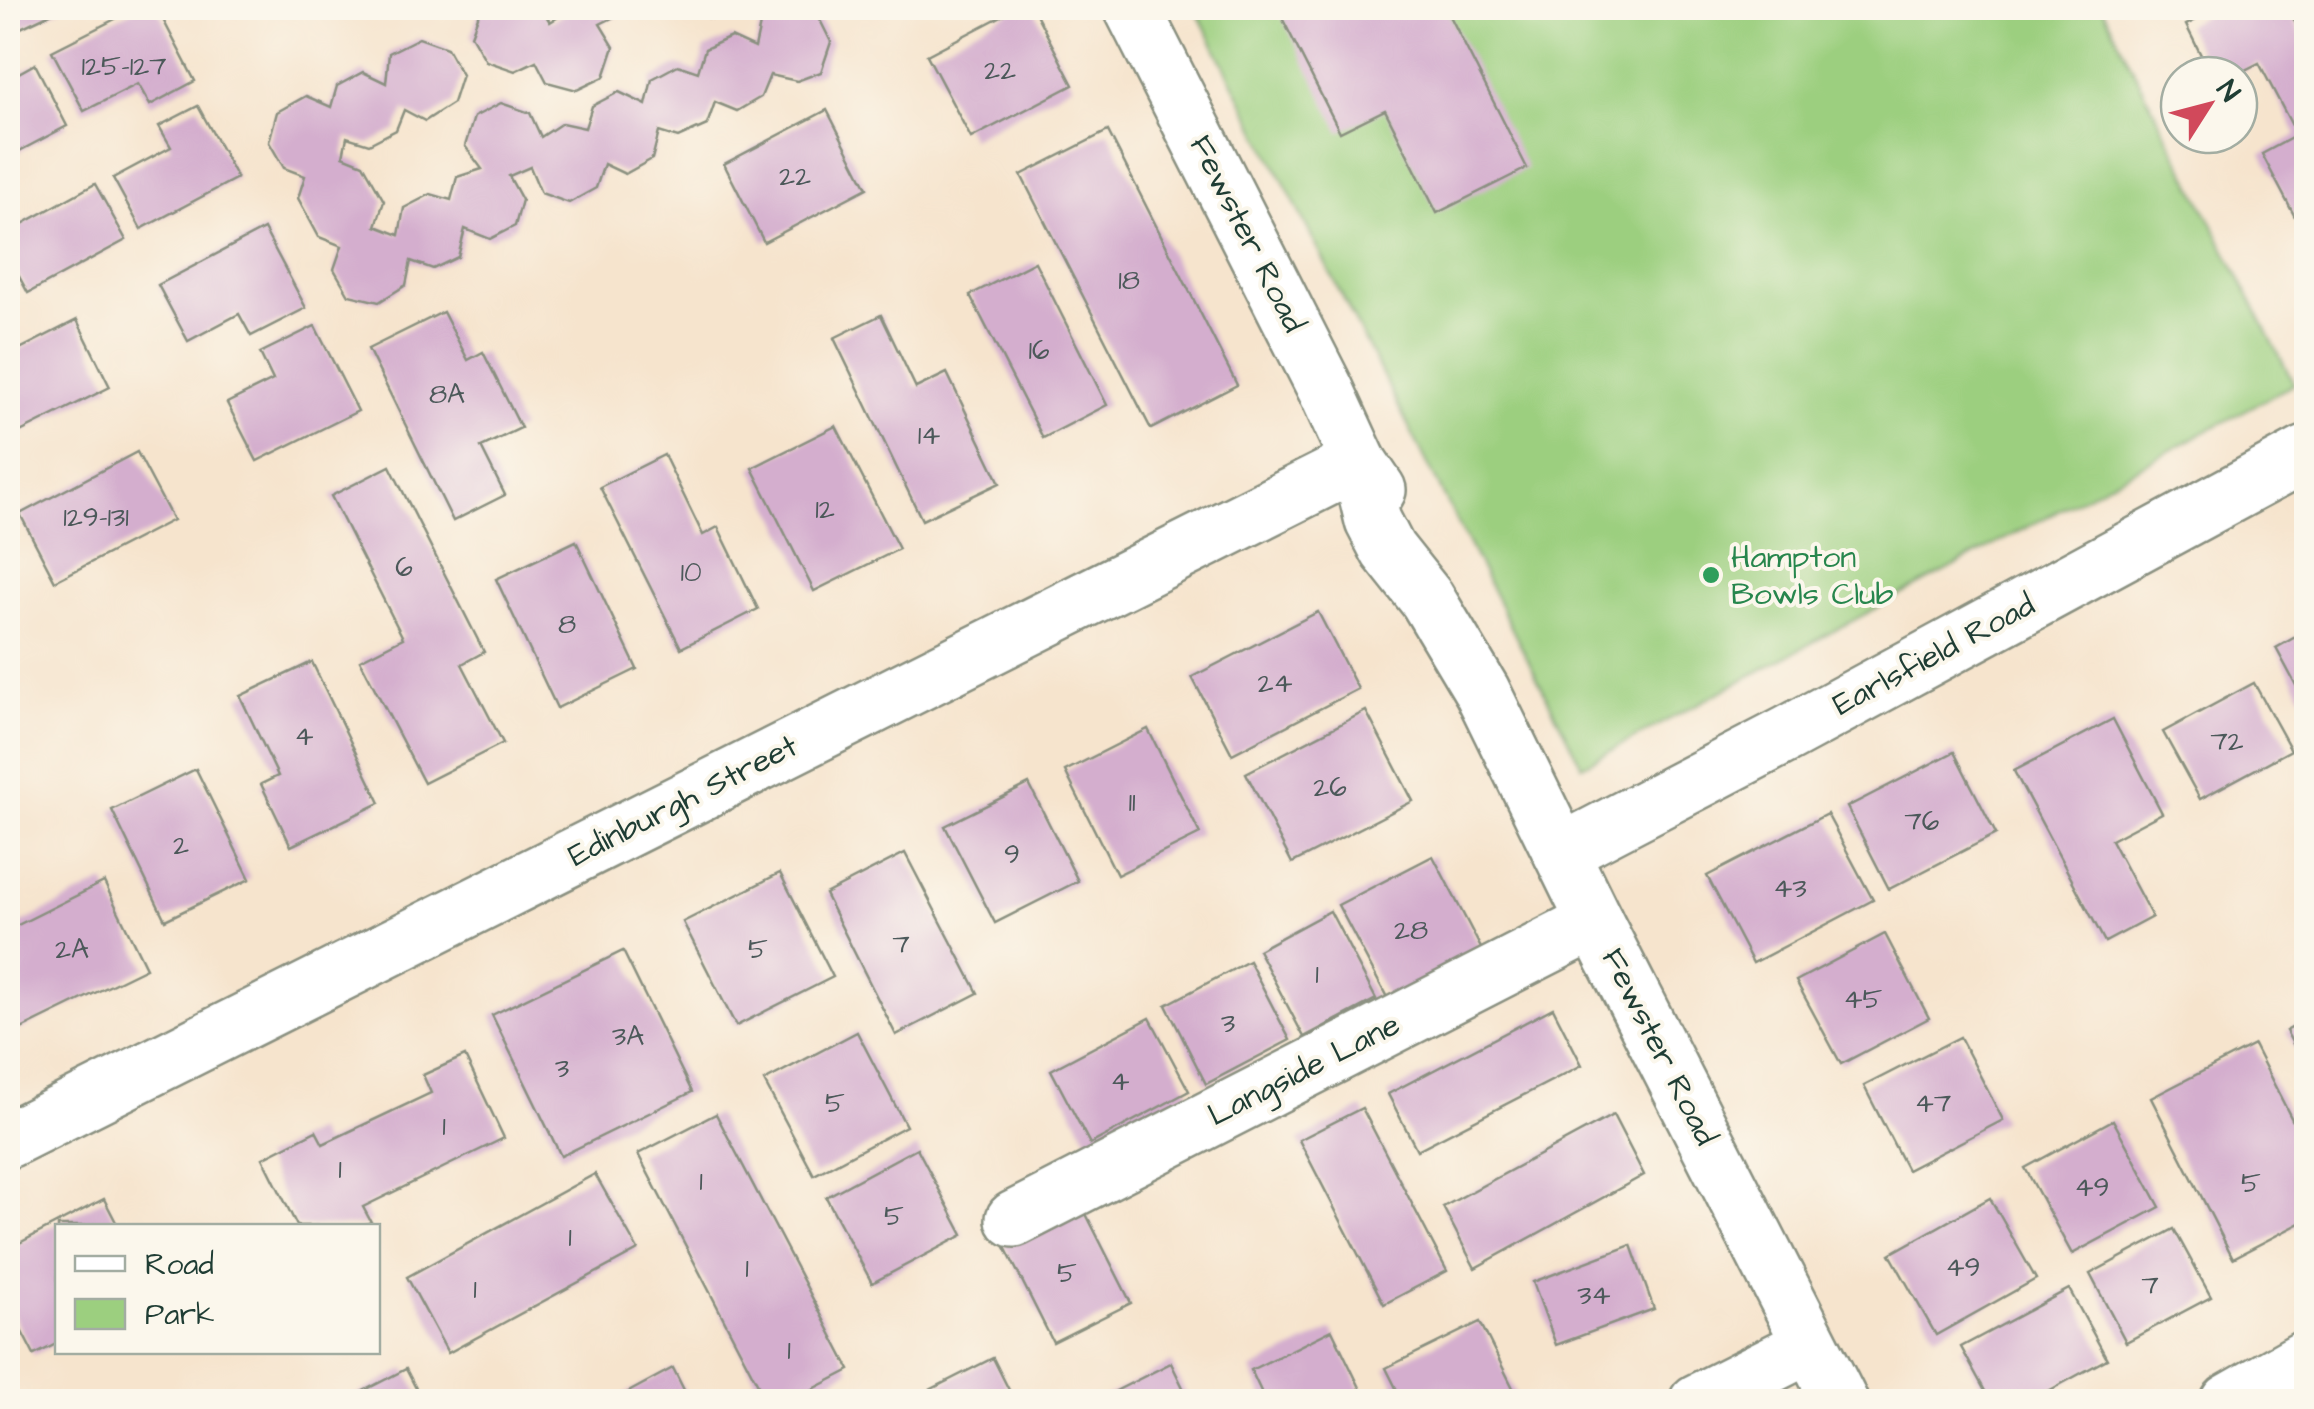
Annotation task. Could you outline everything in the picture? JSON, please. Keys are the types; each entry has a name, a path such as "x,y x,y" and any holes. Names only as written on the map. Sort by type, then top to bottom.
{"street":[{"name":"Fewster Road","path":"1132,8 1360,462 1372,521 1406,576 1427,599 1482,691 1840,1402"},
{"name":"Earlsfield Road","path":"1561,852 2306,454"},
{"name":"Edinburgh Street","path":"8,1140 1360,462"},
{"name":"Langside Lane","path":"1014,1219 1595,922"},
{"path":"1697,1402 1810,1345"},
{"path":"2229,1402 2306,1358"}],"green space":[{"name":"Hampton Bowls Club","path":"1195,8 2102,8 2159,120 2159,155 2177,155 2294,384 1582,766"}],"building":[{"path":"8,8 63,8 8,34"},
{"path":"137,8 157,8 195,81 150,105 138,84 84,111 52,51"},
{"path":"481,8 541,8 550,22 565,13 563,8 625,8 600,24 614,47 604,77 577,90 547,82 536,61 515,71 486,61 471,35"},
{"path":"680,8 736,8 712,19"},
{"path":"782,8 817,14 831,42 821,72 797,81 770,75 761,97 737,111 715,102 707,125 678,138 659,132 652,159 625,174 604,164 596,188 569,203 541,193 530,167 509,176 522,200 515,226 490,239 465,229 458,257 433,269 411,261 406,285 379,302 349,295 334,269 342,246 319,237 298,198 305,176 284,168 269,142 277,112 306,96 331,107 337,86 363,72 386,83 389,53 419,38 447,48 462,75 453,103 425,121 404,110 396,130 369,144 347,137 343,156 363,164 384,201 376,226 399,235 404,208 431,194 451,200 457,177 482,169 465,146 474,117 501,103 530,113 541,137 562,123 585,128 592,106 619,92 646,105 652,79 678,65 698,72 705,49 731,37 755,48 761,20"},
{"path":"1017,8 1033,8 1073,85 971,138 927,55"},
{"path":"1277,8 1446,8 1527,168 1437,213 1385,110 1340,132"},
{"path":"2221,8 2288,8 2306,44 2306,238 2262,154 2297,135 2259,63 2259,55 2201,55 2186,25"},
{"path":"35,64 67,126 8,157 8,79"},
{"path":"198,106 237,178 141,229 113,178 171,147 159,126"},
{"path":"827,110 867,188 764,242 724,164"},
{"path":"1108,131 1237,385 1151,429 1021,175"},
{"path":"95,184 126,240 28,293 8,256 8,232"},
{"path":"264,229 306,308 251,336 239,314 188,341 158,285"},
{"path":"1035,262 1107,405 1043,438 970,295"},
{"path":"443,312 468,360 483,352 521,428 481,447 505,495 453,521 368,349"},
{"path":"881,315 916,388 947,373 1000,483 922,520 834,338"},
{"path":"77,320 110,387 8,438 8,355"},
{"path":"315,326 358,411 257,461 227,403 273,380 260,353"},
{"path":"836,426 899,549 814,591 752,468"},
{"path":"137,452 173,520 55,581 20,514"},
{"path":"664,455 703,535 718,527 758,609 681,648 600,487"},
{"path":"390,466 484,652 462,664 503,743 424,783 360,660 403,638 331,496"},
{"path":"576,541 637,669 557,708 496,579"},
{"path":"1318,612 1358,689 1232,754 1192,677"},
{"path":"2306,631 2306,704 2276,648"},
{"path":"312,662 380,803 291,846 261,784 278,776 240,696"},
{"path":"2254,683 2291,750 2200,799 2163,732"},
{"path":"1366,711 1413,801 1292,863 1246,773"},
{"path":"2113,719 2162,813 2111,840 2152,917 2105,942 2014,771"},
{"path":"1148,729 1200,834 1117,875 1065,771"},
{"path":"1954,752 1996,834 1889,889 1847,807"},
{"path":"196,769 250,879 165,920 112,810"},
{"path":"1029,784 1078,881 995,923 945,826"},
{"path":"1827,814 1873,900 1753,963 1707,876"},
{"path":"905,853 978,993 896,1035 825,894"},
{"path":"1433,856 1484,954 1390,1003 1338,905"},
{"path":"780,873 833,977 736,1026 683,922"},
{"path":"104,882 146,968 19,1030 8,1007 8,930"},
{"path":"1330,911 1376,999 1304,1037 1258,950"},
{"path":"1885,934 1929,1018 1841,1064 1796,981"},
{"path":"623,951 692,1092 561,1156 492,1015"},
{"path":"1249,961 1290,1040 1206,1084 1166,1005"},
{"path":"1553,1008 1582,1065 1417,1150 1388,1094"},
{"path":"1150,1018 1189,1091 1090,1144 1051,1070"},
{"path":"2306,1020 2306,1068 2286,1031"},
{"path":"857,1032 906,1126 814,1175 764,1081"},
{"path":"1960,1037 2003,1120 1907,1170 1864,1086"},
{"path":"2254,1045 2306,1147 2306,1220 2233,1258 2151,1098"},
{"path":"465,1056 504,1138 363,1207 371,1222 366,1224 296,1224 263,1158 316,1131 323,1144 431,1093 423,1075"},
{"path":"1362,1108 1447,1271 1384,1304 1299,1140"},
{"path":"716,1114 850,1370 788,1402 767,1402 638,1154"},
{"path":"1613,1115 1644,1175 1475,1268 1443,1207"},
{"path":"2113,1120 2160,1207 2072,1254 2025,1168"},
{"path":"917,1148 963,1235 872,1283 826,1197"},
{"path":"595,1174 638,1250 448,1353 407,1277"},
{"path":"1990,1198 2036,1279 1936,1335 1890,1254"},
{"path":"104,1199 117,1224 56,1224"},
{"path":"1081,1204 1131,1303 1053,1342 1003,1243"},
{"path":"55,1225 55,1344 34,1355 8,1305 8,1249"},
{"path":"2174,1229 2211,1297 2126,1342 2090,1274"},
{"path":"1631,1245 1654,1309 1556,1345 1533,1282"},
{"path":"2069,1289 2107,1359 2028,1402 1991,1402 1961,1347"},
{"path":"1480,1322 1516,1394 1500,1402 1403,1402 1386,1368"},
{"path":"1332,1330 1365,1398 1358,1402 1266,1402 1251,1370"},
{"path":"993,1358 1015,1402 906,1402"},
{"path":"1171,1363 1190,1402 1094,1402"},
{"path":"673,1368 690,1402 610,1402"},
{"path":"406,1369 423,1402 342,1402"}],"place":[{"name":"Hampton Bowls Club","path":"1711,575"}]}
